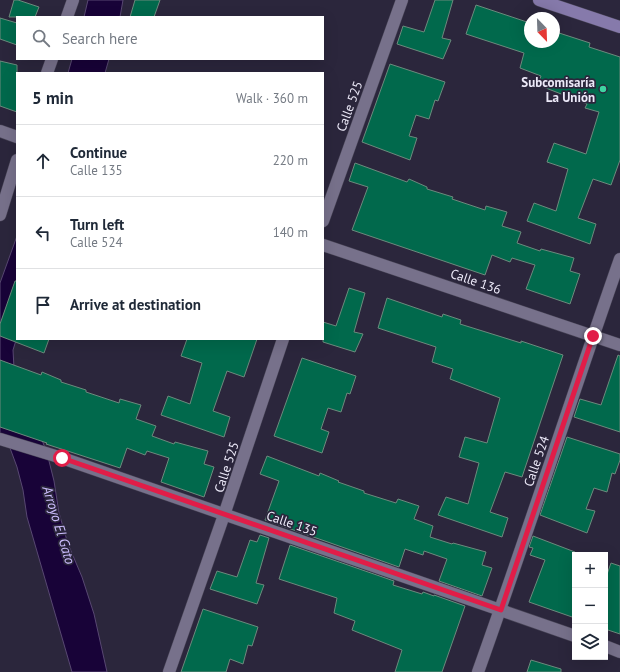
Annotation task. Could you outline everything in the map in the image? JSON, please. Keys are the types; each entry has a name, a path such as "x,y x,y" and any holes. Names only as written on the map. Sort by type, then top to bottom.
{"street":[{"path":"67,16 73,0"},
{"name":"Calle 525","path":"324,218 402,0"},
{"path":"539,0 620,27"},
{"path":"47,72 52,60"},
{"path":"0,131 16,137"},
{"path":"0,215 16,163"},
{"name":"Calle 136","path":"324,244 620,345"},
{"name":"Calle 524","path":"478,672 501,610 620,259"},
{"name":"Calle 525","path":"169,672 283,340"},
{"name":"Calle 135","path":"0,439 62,458 572,635"},
{"path":"608,647 620,652"}],"water":[{"path":"88,0 123,0 120,16 84,16"},
{"path":"72,60 109,60 105,72 68,72"},
{"name":"Arroyo El Gato","path":"16,239 16,340 13,350 14,368 47,453 54,481 59,513 68,544 82,577 94,614 107,672 72,672 27,517 23,490 17,467 10,448 0,434 0,283"}],"building":[{"path":"14,0 39,7 35,16 9,17"},
{"path":"135,0 160,0 154,16 130,16"},
{"path":"435,0 453,0 442,38 451,40 443,59 397,44 403,26 424,32"},
{"path":"476,5 524,21 524,48 560,48 560,33 590,43 589,47 620,57 620,160 611,185 593,179 578,218 596,224 590,244 527,221 534,203 556,211 568,169 547,162 554,143 586,154 599,112 585,108 587,104 538,85 541,76 520,68 524,53 466,34"},
{"path":"0,18 16,23 16,45 0,39"},
{"path":"0,61 17,65 17,72 16,112 0,106"},
{"path":"390,64 445,82 438,101 435,100 429,119 416,115 409,136 417,138 410,160 362,142"},
{"path":"355,163 407,182 409,179 427,187 427,189 453,197 452,199 485,210 486,206 507,212 502,226 521,232 517,243 540,251 541,249 574,258 570,271 580,274 570,304 526,289 535,265 512,258 510,262 492,255 485,275 352,230 368,187 349,181"},
{"path":"16,281 16,340 49,340 44,353 0,336 0,324"},
{"path":"349,288 365,293 354,332 363,334 355,352 323,342 324,322 336,326"},
{"path":"387,298 442,317 443,314 461,320 460,324 521,343 521,341 563,355 522,477 505,472 490,512 508,518 502,537 438,515 446,497 468,504 479,463 459,457 465,437 487,443 500,398 450,379 453,369 432,362 436,347 378,328"},
{"path":"187,340 257,340 244,377 227,371 213,411 230,417 224,437 161,415 168,396 190,404 202,363 181,356"},
{"path":"618,355 620,356 620,432 574,417 580,399 601,405"},
{"path":"302,358 356,376 350,394 347,393 341,412 328,408 321,429 329,432 322,453 274,436"},
{"path":"0,360 41,375 42,372 61,380 61,382 119,403 120,399 141,405 136,419 156,426 152,436 174,444 175,442 208,451 204,464 214,467 204,497 161,482 169,458 147,451 145,455 127,448 120,468 46,444 47,443 0,427"},
{"path":"567,437 620,454 620,460 615,474 612,473 607,492 594,488 586,509 595,511 587,533 540,515"},
{"path":"267,456 319,476 320,473 339,481 338,482 364,491 364,493 396,503 398,499 419,506 414,519 433,526 430,537 486,552 482,565 492,568 482,596 439,581 447,559 424,551 423,555 405,549 399,567 265,520 279,481 260,474"},
{"path":"260,535 269,538 256,583 264,585 257,604 210,589 217,571 237,577 250,540 257,542"},
{"path":"533,536 575,552 572,552 572,617 529,602 545,560 530,555 533,548 529,547"},
{"path":"290,545 394,581 393,585 422,594 423,592 434,595 465,606 442,672 395,672 402,650 352,630 355,621 334,613 337,598 279,579"},
{"path":"611,563 620,566 620,634 608,630 608,572"},
{"path":"203,609 258,627 252,646 248,645 243,664 230,659 226,672 181,672"},
{"path":"531,660 561,669 561,672 527,672"}],"place":[{"name":"Subcomisaría La Unión","path":"603,89"}],"route":[{"path":"62,458 501,610 593,336"}]}
